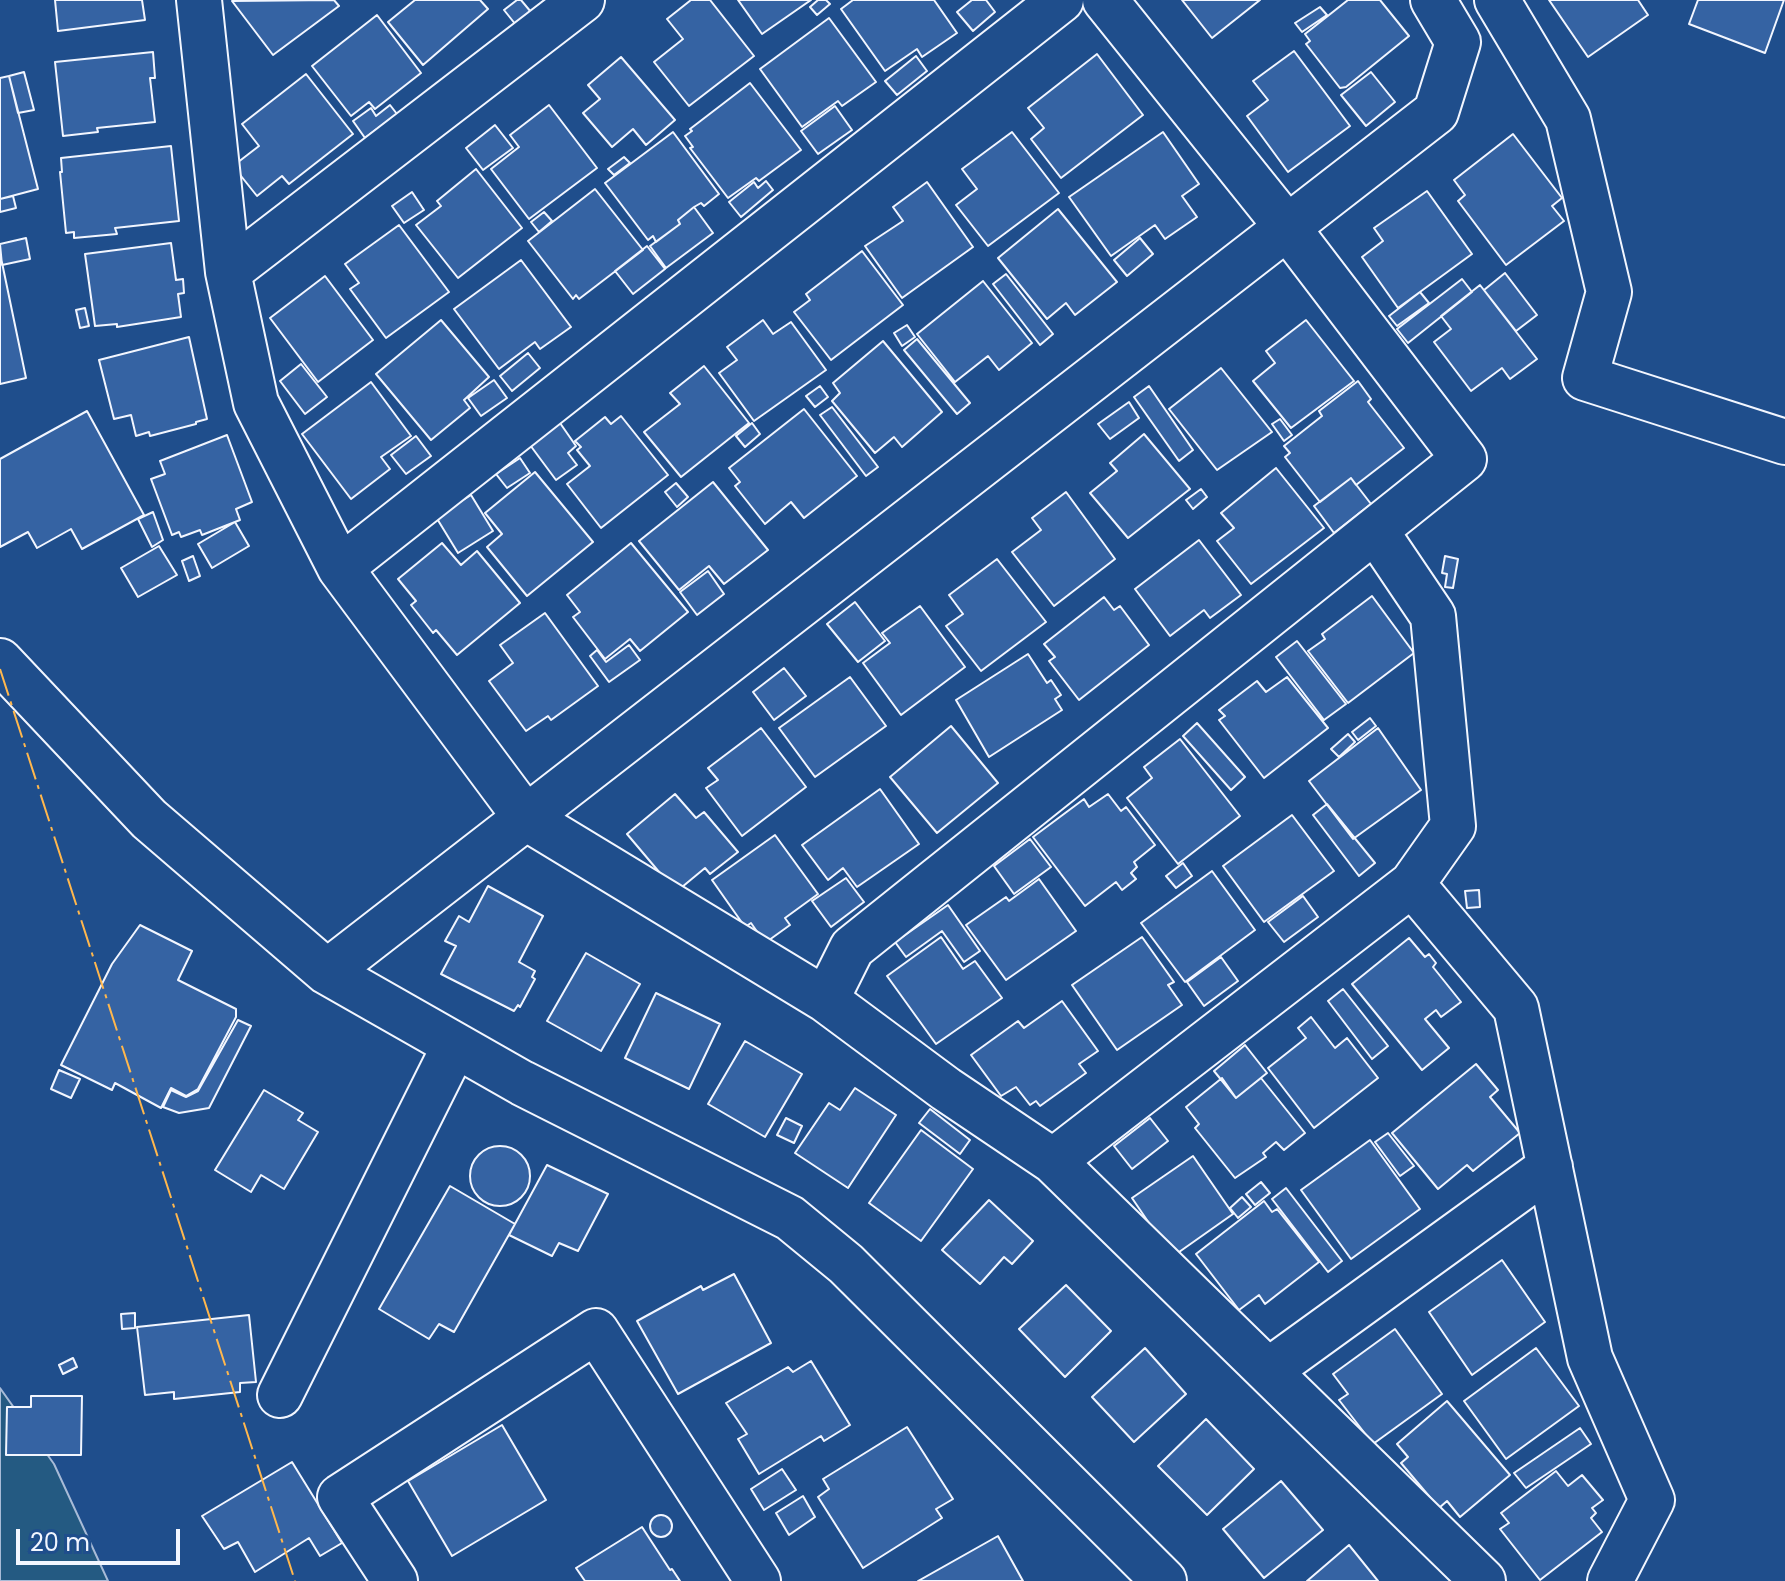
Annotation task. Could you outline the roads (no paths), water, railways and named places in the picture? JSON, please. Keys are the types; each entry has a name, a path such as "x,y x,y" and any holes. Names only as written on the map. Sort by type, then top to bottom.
{"street":[{"path":"199,0 228,272 256,403 340,568 526,818 826,1000 946,1089 1053,1161 1483,1581"},
{"path":"228,272 582,0"},
{"path":"340,568 1061,0"},
{"path":"826,1000 852,948 1464,459 1287,227 1105,0"},
{"path":"327,972 1436,112 1458,42 1433,0"},
{"path":"1497,0 1568,119 1609,292 1585,378 1785,442"},
{"path":"1053,1161 1412,884 1453,826 1433,616 1375,530"},
{"path":"0,661 149,819 327,972 522,1083 790,1218 846,1264 1164,1581"},
{"path":"1412,884 1516,1008 1590,1358 1652,1500 1610,1581"},
{"path":"280,1395 455,1045"},
{"path":"1268,1371 1550,1167"},
{"path":"395,1581 340,1497 596,1331 758,1581"}]}
